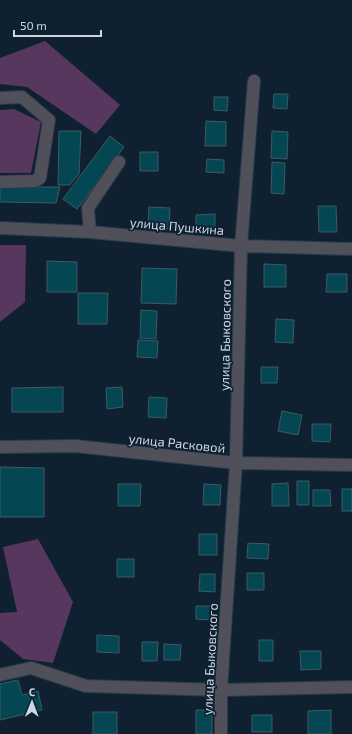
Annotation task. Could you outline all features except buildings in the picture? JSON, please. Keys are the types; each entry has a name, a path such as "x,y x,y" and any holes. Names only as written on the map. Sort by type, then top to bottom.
{"street":[{"name":"улица Быковского","path":"221,734 221,690 236,463 241,246 254,81"},
{"path":"0,98 22,97 49,120 40,178 35,181 0,182"},
{"path":"90,232 88,208 119,162"},
{"name":"улица Пушкина","path":"0,228 90,232 241,246 352,249"},
{"name":"улица Расковой","path":"0,448 75,446 236,463 352,465"},
{"path":"0,675 31,668 86,686 221,690 352,687"}],"shaded area":[{"path":"45,41 120,105 96,134 27,87 0,84 0,58"},
{"path":"14,109 41,122 31,173 0,173 0,110"},
{"path":"0,245 26,245 25,302 0,322"},
{"path":"38,539 73,602 53,663 23,659 0,640 0,613 17,612 3,547"}]}
